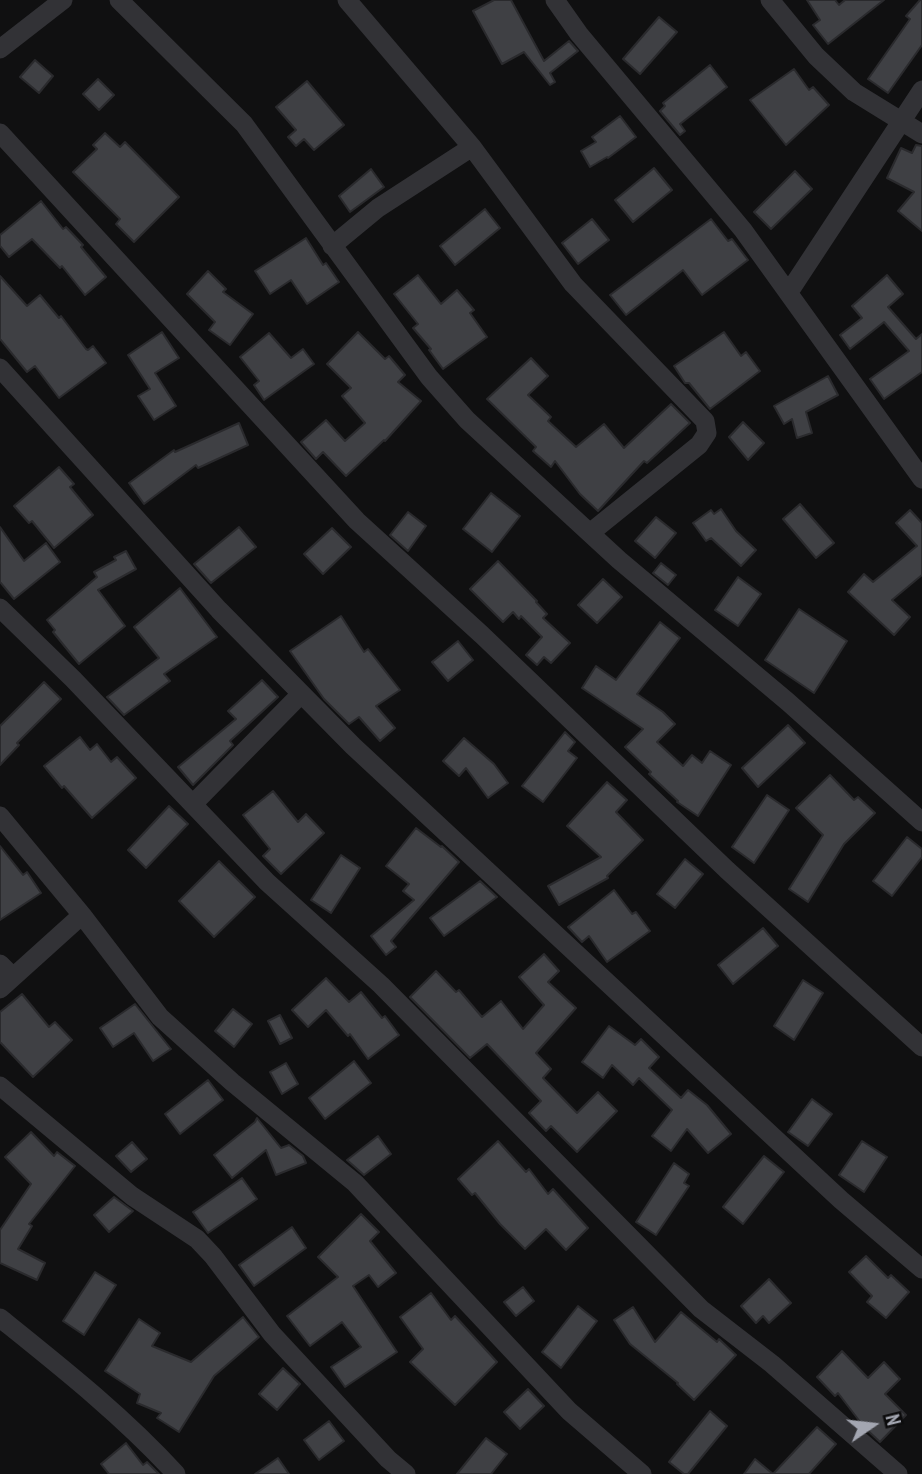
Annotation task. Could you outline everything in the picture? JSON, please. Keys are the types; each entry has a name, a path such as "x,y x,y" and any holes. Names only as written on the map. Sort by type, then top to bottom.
{"street":[{"path":"0,49 63,0"},
{"path":"119,0 244,124 429,377 460,411 590,533 788,702 922,822"},
{"path":"346,0 472,147 573,284 705,421 707,433 699,445 590,533"},
{"path":"555,0 579,33 743,230 922,479"},
{"path":"770,0 831,71 854,92 922,134"},
{"path":"789,292 922,90"},
{"path":"0,133 357,521 482,635 727,870 922,1047"},
{"path":"332,246 379,208 472,147"},
{"path":"0,368 219,610 353,746 841,1200 922,1269"},
{"path":"0,608 73,679 267,882 381,985 701,1309 772,1364 898,1474"},
{"path":"193,804 301,694"},
{"path":"0,816 82,915 160,1017 232,1082 355,1183 569,1411 642,1474"},
{"path":"4,977 82,915"},
{"path":"0,1086 132,1196 197,1240 213,1256 272,1334 388,1459 406,1474"},
{"path":"0,1318 153,1449 176,1474"}],"building":[{"path":"494,0 511,0 544,61 569,41 578,51 550,73 555,82 550,85 524,52 502,64 473,11"},
{"path":"807,0 835,0 839,5 845,0 884,0 828,44 813,25 820,20"},
{"path":"920,0 922,45 888,93 868,79 910,19 906,16"},
{"path":"659,17 677,32 640,74 623,59"},
{"path":"35,60 53,76 39,93 20,77"},
{"path":"710,65 727,87 680,124 685,131 680,135 660,111 665,106 663,103"},
{"path":"794,69 809,90 813,87 829,105 786,145 750,100"},
{"path":"98,79 114,95 99,110 83,94"},
{"path":"307,81 344,125 314,150 304,139 296,146 288,137 296,130 276,107"},
{"path":"620,116 636,137 608,158 590,167 581,151 596,142 592,137"},
{"path":"105,133 120,147 125,142 179,197 134,242 116,224 120,219 73,172 97,149 93,145"},
{"path":"916,145 922,146 922,231 898,211 914,192 887,178 901,148 912,153"},
{"path":"654,168 672,190 633,222 615,200"},
{"path":"371,169 384,187 350,212 339,196"},
{"path":"795,171 812,189 771,229 754,212"},
{"path":"41,201 63,229 66,227 83,245 81,247 106,277 85,295 62,266 60,268 32,239 9,257 0,246 0,235"},
{"path":"485,209 500,228 455,265 440,246"},
{"path":"592,219 609,240 578,264 562,243"},
{"path":"711,219 728,241 732,239 748,260 702,295 683,270 626,315 610,295"},
{"path":"306,238 323,265 326,263 339,282 307,304 291,280 270,294 255,271"},
{"path":"208,271 226,289 223,292 253,314 230,345 209,330 215,322 187,294"},
{"path":"418,275 441,304 457,290 474,310 470,313 487,337 443,369 429,350 431,349 413,328 418,324 394,294"},
{"path":"887,275 903,294 888,307 916,339 922,334 922,372 884,399 870,379 909,351 884,322 850,349 840,335 862,318 852,306"},
{"path":"0,276 27,306 40,295 59,318 61,316 86,349 93,346 106,363 59,398 35,366 27,372 0,339"},
{"path":"162,332 179,358 155,373 176,406 154,420 138,396 150,389 128,355"},
{"path":"358,332 385,359 389,356 405,375 398,382 421,401 385,441 346,476 323,452 316,459 301,442 326,420 345,441 365,423 342,396 351,388 327,364"},
{"path":"724,332 741,356 746,352 760,371 710,409 689,383 685,383 674,366"},
{"path":"269,333 291,358 303,349 314,364 264,400 254,385 259,381 240,357"},
{"path":"531,358 548,376 528,395 551,417 548,421 576,447 604,424 624,448 671,404 690,423 647,463 644,461 598,511 580,494 555,461 551,467 533,451 536,447 487,399"},
{"path":"828,376 838,395 806,412 812,433 797,438 792,419 784,424 774,406"},
{"path":"743,422 764,443 748,460 729,437"},
{"path":"239,423 248,445 198,468 196,465 144,504 129,483 174,450 175,452"},
{"path":"59,467 74,484 70,487 93,515 54,548 32,521 29,523 14,506"},
{"path":"491,493 520,516 492,552 463,529"},
{"path":"800,504 834,543 816,558 783,519"},
{"path":"721,509 736,531 756,550 741,566 711,538 706,541 693,523 711,510 714,514"},
{"path":"910,510 922,523 922,575 892,600 910,617 894,635 848,592 864,574 873,582 917,546 896,523"},
{"path":"408,512 426,526 408,551 390,535"},
{"path":"656,517 676,533 655,558 635,541"},
{"path":"0,527 24,561 46,543 60,562 14,599 0,582"},
{"path":"239,527 256,547 211,583 194,564"},
{"path":"332,528 351,547 323,574 304,554"},
{"path":"126,551 136,569 98,590 125,626 79,664 53,632 55,630 47,620 97,577 94,572"},
{"path":"498,561 537,601 547,614 543,618 570,643 551,663 544,657 537,665 526,655 542,637 521,616 519,619 513,612 503,622 470,589"},
{"path":"661,563 676,575 668,585 653,573"},
{"path":"738,577 761,594 738,626 715,610"},
{"path":"603,579 622,597 597,623 578,605"},
{"path":"180,588 217,637 164,674 170,681 124,715 107,697 159,658 134,627"},
{"path":"799,609 847,641 814,693 765,660"},
{"path":"341,616 364,652 368,649 400,690 376,706 395,728 380,741 359,717 349,724 324,699 290,651"},
{"path":"660,622 680,638 637,694 675,724 657,742 683,766 692,755 702,763 710,751 731,765 698,816 677,802 625,747 643,729 582,688 596,666 616,680"},
{"path":"458,641 473,660 448,681 432,662"},
{"path":"262,680 278,697 230,741 233,745 193,785 178,767 236,719 228,711"},
{"path":"44,682 61,699 17,743 19,745 0,765 0,726"},
{"path":"788,725 805,743 758,787 742,768"},
{"path":"565,732 575,742 568,751 577,758 543,802 522,786"},
{"path":"80,737 90,750 97,744 111,762 117,757 136,778 92,818 44,766"},
{"path":"464,738 494,764 508,783 488,798 466,768 459,776 443,761"},
{"path":"830,775 854,800 858,797 875,813 844,844 808,902 789,889 823,835 796,808"},
{"path":"607,782 627,800 616,812 643,840 608,878 559,905 548,886 601,857 567,826"},
{"path":"273,791 298,822 306,814 324,833 281,874 263,856 270,849 243,815"},
{"path":"767,795 789,810 754,863 732,847"},
{"path":"169,806 188,824 146,868 128,850"},
{"path":"416,828 459,862 391,941 396,947 386,955 371,936 414,900 403,891 409,884 386,866"},
{"path":"907,837 922,849 922,857 892,896 873,881"},
{"path":"0,846 23,875 27,872 41,893 0,920"},
{"path":"341,855 360,868 331,913 311,900"},
{"path":"685,859 703,874 675,908 657,894"},
{"path":"219,861 255,897 214,937 179,901"},
{"path":"480,881 497,897 444,936 430,918"},
{"path":"614,890 632,914 636,912 650,931 607,962 589,936 582,942 568,927"},
{"path":"763,928 778,946 733,984 718,965"},
{"path":"544,954 559,971 548,982 576,1008 536,1053 551,1069 543,1078 577,1113 598,1092 617,1111 577,1152 551,1126 546,1131 529,1113 541,1101 487,1044 470,1058 410,997 436,971 456,992 459,990 482,1017 501,1001 523,1029 544,1005 519,977"},
{"path":"326,978 349,1002 361,992 399,1035 368,1059 350,1034 348,1036 326,1010 308,1027 292,1010"},
{"path":"803,980 823,993 794,1040 774,1026"},
{"path":"22,994 49,1027 55,1022 72,1040 33,1077 0,1042 0,1012"},
{"path":"135,1004 171,1049 153,1061 134,1033 113,1047 100,1028"},
{"path":"233,1009 252,1024 234,1047 215,1031"},
{"path":"280,1015 292,1038 280,1044 268,1021"},
{"path":"609,1026 635,1045 641,1039 659,1057 649,1068 681,1098 688,1090 707,1105 731,1134 708,1153 687,1129 671,1151 652,1136 672,1110 639,1078 633,1085 612,1065 603,1078 582,1062"},
{"path":"354,1061 371,1083 325,1119 309,1098"},
{"path":"286,1063 298,1084 282,1094 270,1072"},
{"path":"208,1080 223,1100 180,1134 165,1114"},
{"path":"812,1099 832,1114 808,1146 788,1132"},
{"path":"257,1118 281,1148 289,1145 303,1156 306,1163 276,1175 266,1150 232,1178 214,1155"},
{"path":"31,1132 54,1156 57,1152 75,1166 29,1224 32,1226 18,1249 45,1263 37,1280 0,1263 0,1230 31,1184 5,1157"},
{"path":"378,1136 391,1154 364,1175 347,1160"},
{"path":"498,1141 526,1172 529,1169 548,1194 553,1189 588,1228 566,1250 546,1229 525,1249 475,1193 472,1195 458,1179"},
{"path":"862,1141 887,1157 864,1192 839,1175"},
{"path":"132,1142 147,1159 131,1172 116,1156"},
{"path":"764,1156 784,1172 743,1224 723,1207"},
{"path":"674,1163 689,1174 684,1183 689,1186 656,1235 636,1222"},
{"path":"242,1178 257,1199 208,1233 193,1212"},
{"path":"114,1197 133,1211 109,1232 94,1215"},
{"path":"361,1214 379,1232 370,1241 396,1273 378,1287 369,1275 353,1286 397,1352 345,1387 331,1367 361,1347 342,1322 310,1346 287,1316 338,1277 318,1257"},
{"path":"292,1227 306,1248 254,1286 239,1265"},
{"path":"866,1256 888,1278 891,1275 909,1292 886,1318 867,1302 872,1296 849,1272"},
{"path":"95,1272 116,1285 84,1335 63,1321"},
{"path":"769,1279 791,1303 769,1323 763,1316 756,1323 741,1306"},
{"path":"523,1287 534,1301 516,1316 504,1302"},
{"path":"431,1293 451,1320 455,1316 497,1362 455,1405 410,1362 423,1349 400,1317"},
{"path":"578,1306 597,1321 561,1368 542,1352"},
{"path":"633,1307 655,1342 681,1312 717,1342 719,1339 736,1355 694,1400 678,1383 630,1344 614,1320"},
{"path":"243,1317 259,1337 214,1376 179,1432 157,1418 161,1413 137,1403 140,1394 105,1371 139,1319 160,1333 152,1346 191,1362"},
{"path":"842,1351 868,1378 884,1362 900,1379 885,1394 906,1415 880,1442 864,1427 838,1393 835,1396 817,1377"},
{"path":"283,1368 300,1384 277,1410 259,1394"},
{"path":"528,1389 544,1406 520,1429 504,1412"},
{"path":"710,1411 727,1426 688,1474 684,1474 669,1462"},
{"path":"329,1421 344,1441 319,1460 304,1440"},
{"path":"817,1427 836,1444 809,1474 773,1474"},
{"path":"486,1438 507,1454 491,1474 457,1474"},
{"path":"126,1443 143,1465 147,1462 159,1474 109,1474 101,1464"},
{"path":"278,1458 289,1474 255,1474"},
{"path":"755,1459 773,1474 744,1474"}]}
